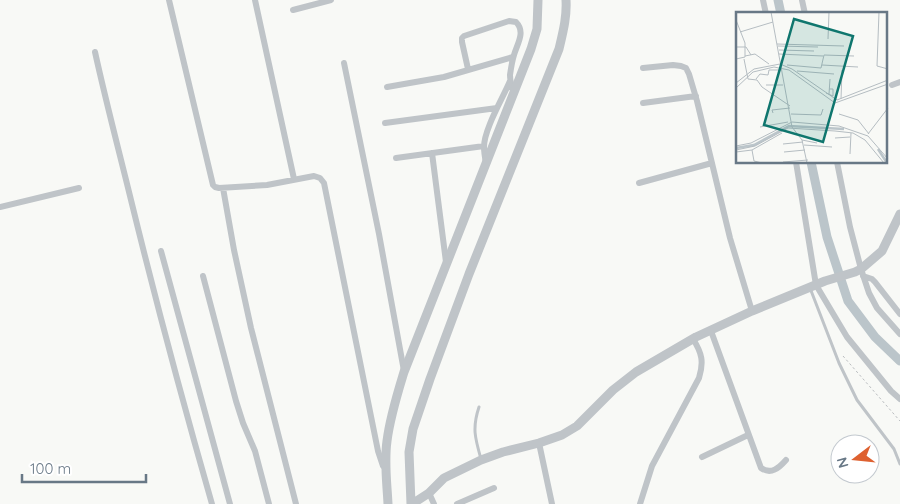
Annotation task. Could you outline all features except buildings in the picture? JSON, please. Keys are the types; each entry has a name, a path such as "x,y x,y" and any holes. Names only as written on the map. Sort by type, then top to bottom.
{"street":[{"path":"169,0 211,181 215,187 267,185 308,176 317,176 324,183 378,450 386,473"},
{"path":"255,0 294,179"},
{"path":"293,10 331,0"},
{"path":"388,504 386,442 393,407 404,372 532,49 537,29 538,0"},
{"path":"566,0 565,24 559,49 469,274 413,429 409,452 412,504 430,493 444,478 481,460 562,435 577,426 613,390 636,372 693,339 817,284 860,272 882,251 900,214"},
{"path":"468,69 462,38 468,34 509,21 516,22 520,29 520,38 513,57 510,79 486,136 484,146 486,164"},
{"path":"95,52 171,360 212,504"},
{"path":"387,87 444,77 513,57"},
{"path":"344,63 379,234 404,372"},
{"path":"643,68 681,66 686,68 693,83 730,238 752,312"},
{"path":"510,79 514,95"},
{"path":"892,85 900,82"},
{"path":"643,103 696,96"},
{"path":"385,123 497,108"},
{"path":"396,158 484,146"},
{"path":"432,153 447,266"},
{"path":"639,183 712,163"},
{"path":"796,164 817,284 847,337 891,391 900,399"},
{"path":"837,164 860,272 877,308 900,334"},
{"path":"0,207 79,188"},
{"path":"224,188 234,250 251,328 296,504"},
{"path":"161,252 230,504"},
{"path":"860,272 875,282 900,314"},
{"path":"203,276 236,401 255,451 269,504"},
{"path":"711,331 759,464 763,470 768,471 776,469 786,460"},
{"path":"640,504 652,466 696,385 702,368 700,349 693,339"},
{"path":"702,457 748,435"},
{"path":"539,443 552,504"},
{"path":"457,504 494,488"},
{"path":"430,493 434,504"}],"lane":[{"path":"817,284 839,363 857,400 894,449 900,464"},
{"path":"479,407 474,429 481,460"}],"path":[{"path":"844,357 900,421"}],"waterway":[{"path":"778,0 781,12"},
{"path":"811,164 827,237 848,301 875,337 900,361"}]}
